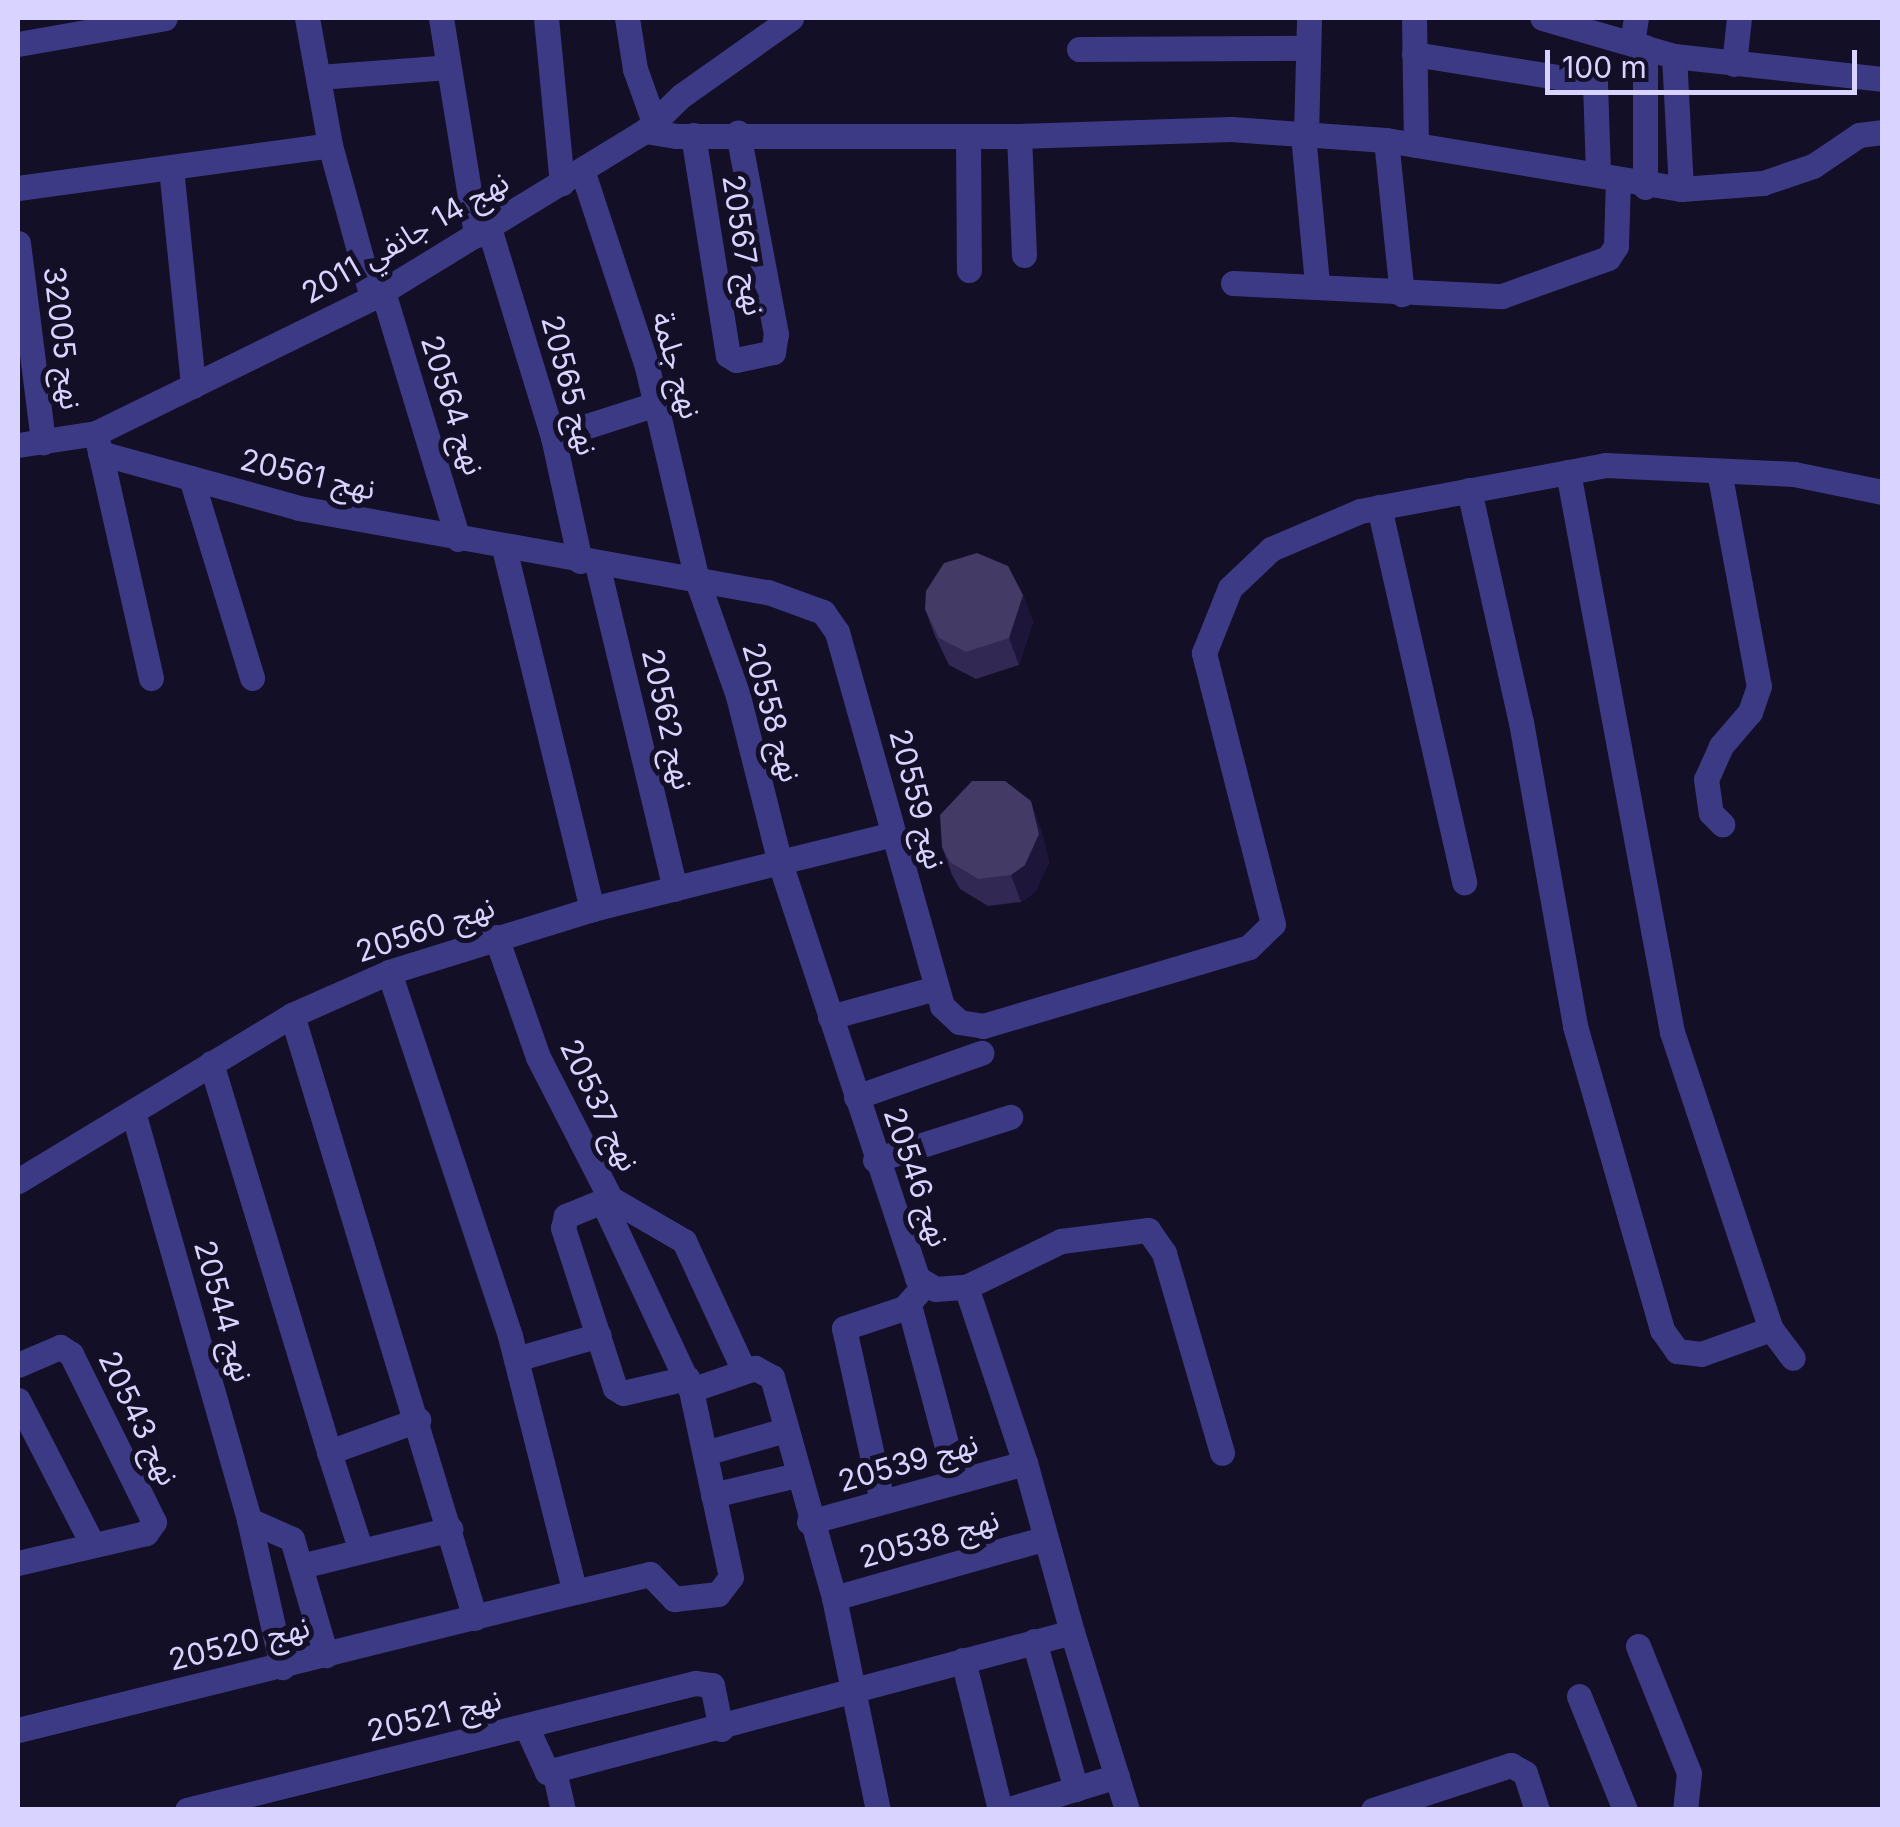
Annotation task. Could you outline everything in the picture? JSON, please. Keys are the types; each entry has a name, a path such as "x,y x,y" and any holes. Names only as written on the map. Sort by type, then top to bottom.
{"street":[{"path":"18,44 165,18"},
{"name":"نهج 20564","path":"307,18 330,145 458,538"},
{"name":"نهج 20565","path":"441,18 483,231 554,437 588,563"},
{"name":"نهج جلمة","path":"546,18 568,172 656,404 697,580"},
{"path":"627,18 650,126 693,135 738,132 1019,136 1132,130 1305,134 1386,140 1645,187 1682,189 1763,182 1812,166 1859,135 1882,132"},
{"name":"نهج 14 جانفي 2011","path":"30,444 98,443 192,386 377,295 483,231 568,172 650,126 791,18"},
{"path":"1308,18 1305,134 1317,284"},
{"path":"1414,18 1416,145"},
{"path":"1734,64 1740,18"},
{"path":"1555,20 1630,36 1674,56 1882,79"},
{"path":"1234,283 1317,284 1402,294 1494,298 1602,262 1616,246 1595,83 1630,36"},
{"path":"1630,36 1645,187"},
{"path":"1079,49 1308,48"},
{"path":"1414,54 1595,83"},
{"path":"1674,56 1682,189"},
{"path":"319,77 448,67"},
{"name":"نهج 20567","path":"693,135 728,355 736,360 773,352 776,334 738,132"},
{"path":"968,136 969,270"},
{"path":"1019,136 1024,256"},
{"path":"1386,140 1402,294"},
{"path":"18,188 330,145"},
{"path":"171,168 192,386"},
{"name":"نهج 32005","path":"18,242 30,444"},
{"path":"554,437 656,404"},
{"path":"98,443 151,678"},
{"name":"نهج 20561","path":"98,443 191,478 300,508 504,548 768,592 822,612"},
{"path":"830,1017 939,997 959,1022 983,1026 1264,938 1273,924 1270,907 1204,653 1230,588 1271,549 1304,530 1378,508 1568,472 1636,464 1838,479 1882,492"},
{"path":"1719,471 1759,686 1750,712 1721,746 1706,779 1711,813 1722,824"},
{"path":"1568,472 1672,1032 1771,1329 1793,1358"},
{"path":"191,478 252,678"},
{"path":"1469,490 1522,722 1575,1026 1662,1330 1677,1351 1701,1354 1771,1329"},
{"path":"1378,508 1464,882"},
{"path":"504,548 590,903"},
{"name":"نهج 20562","path":"588,563 675,889"},
{"name":"نهج 20558","path":"697,580 738,696 780,863"},
{"name":"نهج 20559","path":"822,612 837,632 939,997"},
{"name":"نهج 20560","path":"18,1181 292,1015 389,972 590,903 675,889 893,834"},
{"name":"نهج 20546","path":"780,863 917,1296 966,1288 1062,1241 1148,1230 1164,1253 1222,1454"},
{"name":"نهج 20537","path":"496,937 538,1058 606,1200 684,1241 744,1370"},
{"path":"389,972 516,1359 575,1592"},
{"path":"292,1015 475,1618"},
{"path":"856,1097 981,1053"},
{"path":"212,1063 361,1552"},
{"name":"نهج 20544","path":"134,1112 254,1520 282,1667"},
{"path":"876,1160 1010,1117"},
{"path":"796,1475 713,1495 689,1384 606,1200 566,1216 562,1223 620,1392 689,1384 760,1368 772,1376 796,1475 834,1598 878,1810"},
{"path":"966,1288 1025,1463 1043,1539 1127,1810"},
{"path":"882,1501 844,1328 917,1296 956,1480"},
{"path":"516,1359 599,1334"},
{"name":"نهج 20543","path":"18,1366 60,1347 71,1354 154,1522 146,1533 92,1544"},
{"path":"18,1400 92,1544 18,1563"},
{"path":"330,1452 418,1420"},
{"path":"705,1453 785,1430"},
{"name":"نهج 20539","path":"812,1529 882,1501 1025,1463"},
{"name":"نهج 20520","path":"18,1730 650,1574 674,1598 723,1591 732,1577 713,1495"},
{"path":"254,1520 289,1535 326,1655"},
{"path":"300,1566 450,1530"},
{"name":"نهج 20538","path":"834,1598 1043,1539"},
{"path":"526,1726 542,1770 554,1770 1072,1632"},
{"path":"1034,1641 1076,1789"},
{"path":"1638,1646 1689,1773 1685,1810"},
{"path":"963,1660 1003,1810 1117,1776"},
{"name":"نهج 20521","path":"187,1810 695,1683 712,1686 721,1728"},
{"path":"1579,1696 1625,1810"},
{"path":"1373,1810 1511,1765 1525,1772 1537,1810"},
{"path":"554,1770 563,1810"}],"building":[{"path":"977,553 1008,566 1023,595 1009,638 966,652 939,638 925,609 926,591 944,563"},
{"path":"972,781 1005,781 1031,801 1039,834 1025,865 1011,875 978,879 950,862 942,847 940,815"}]}
